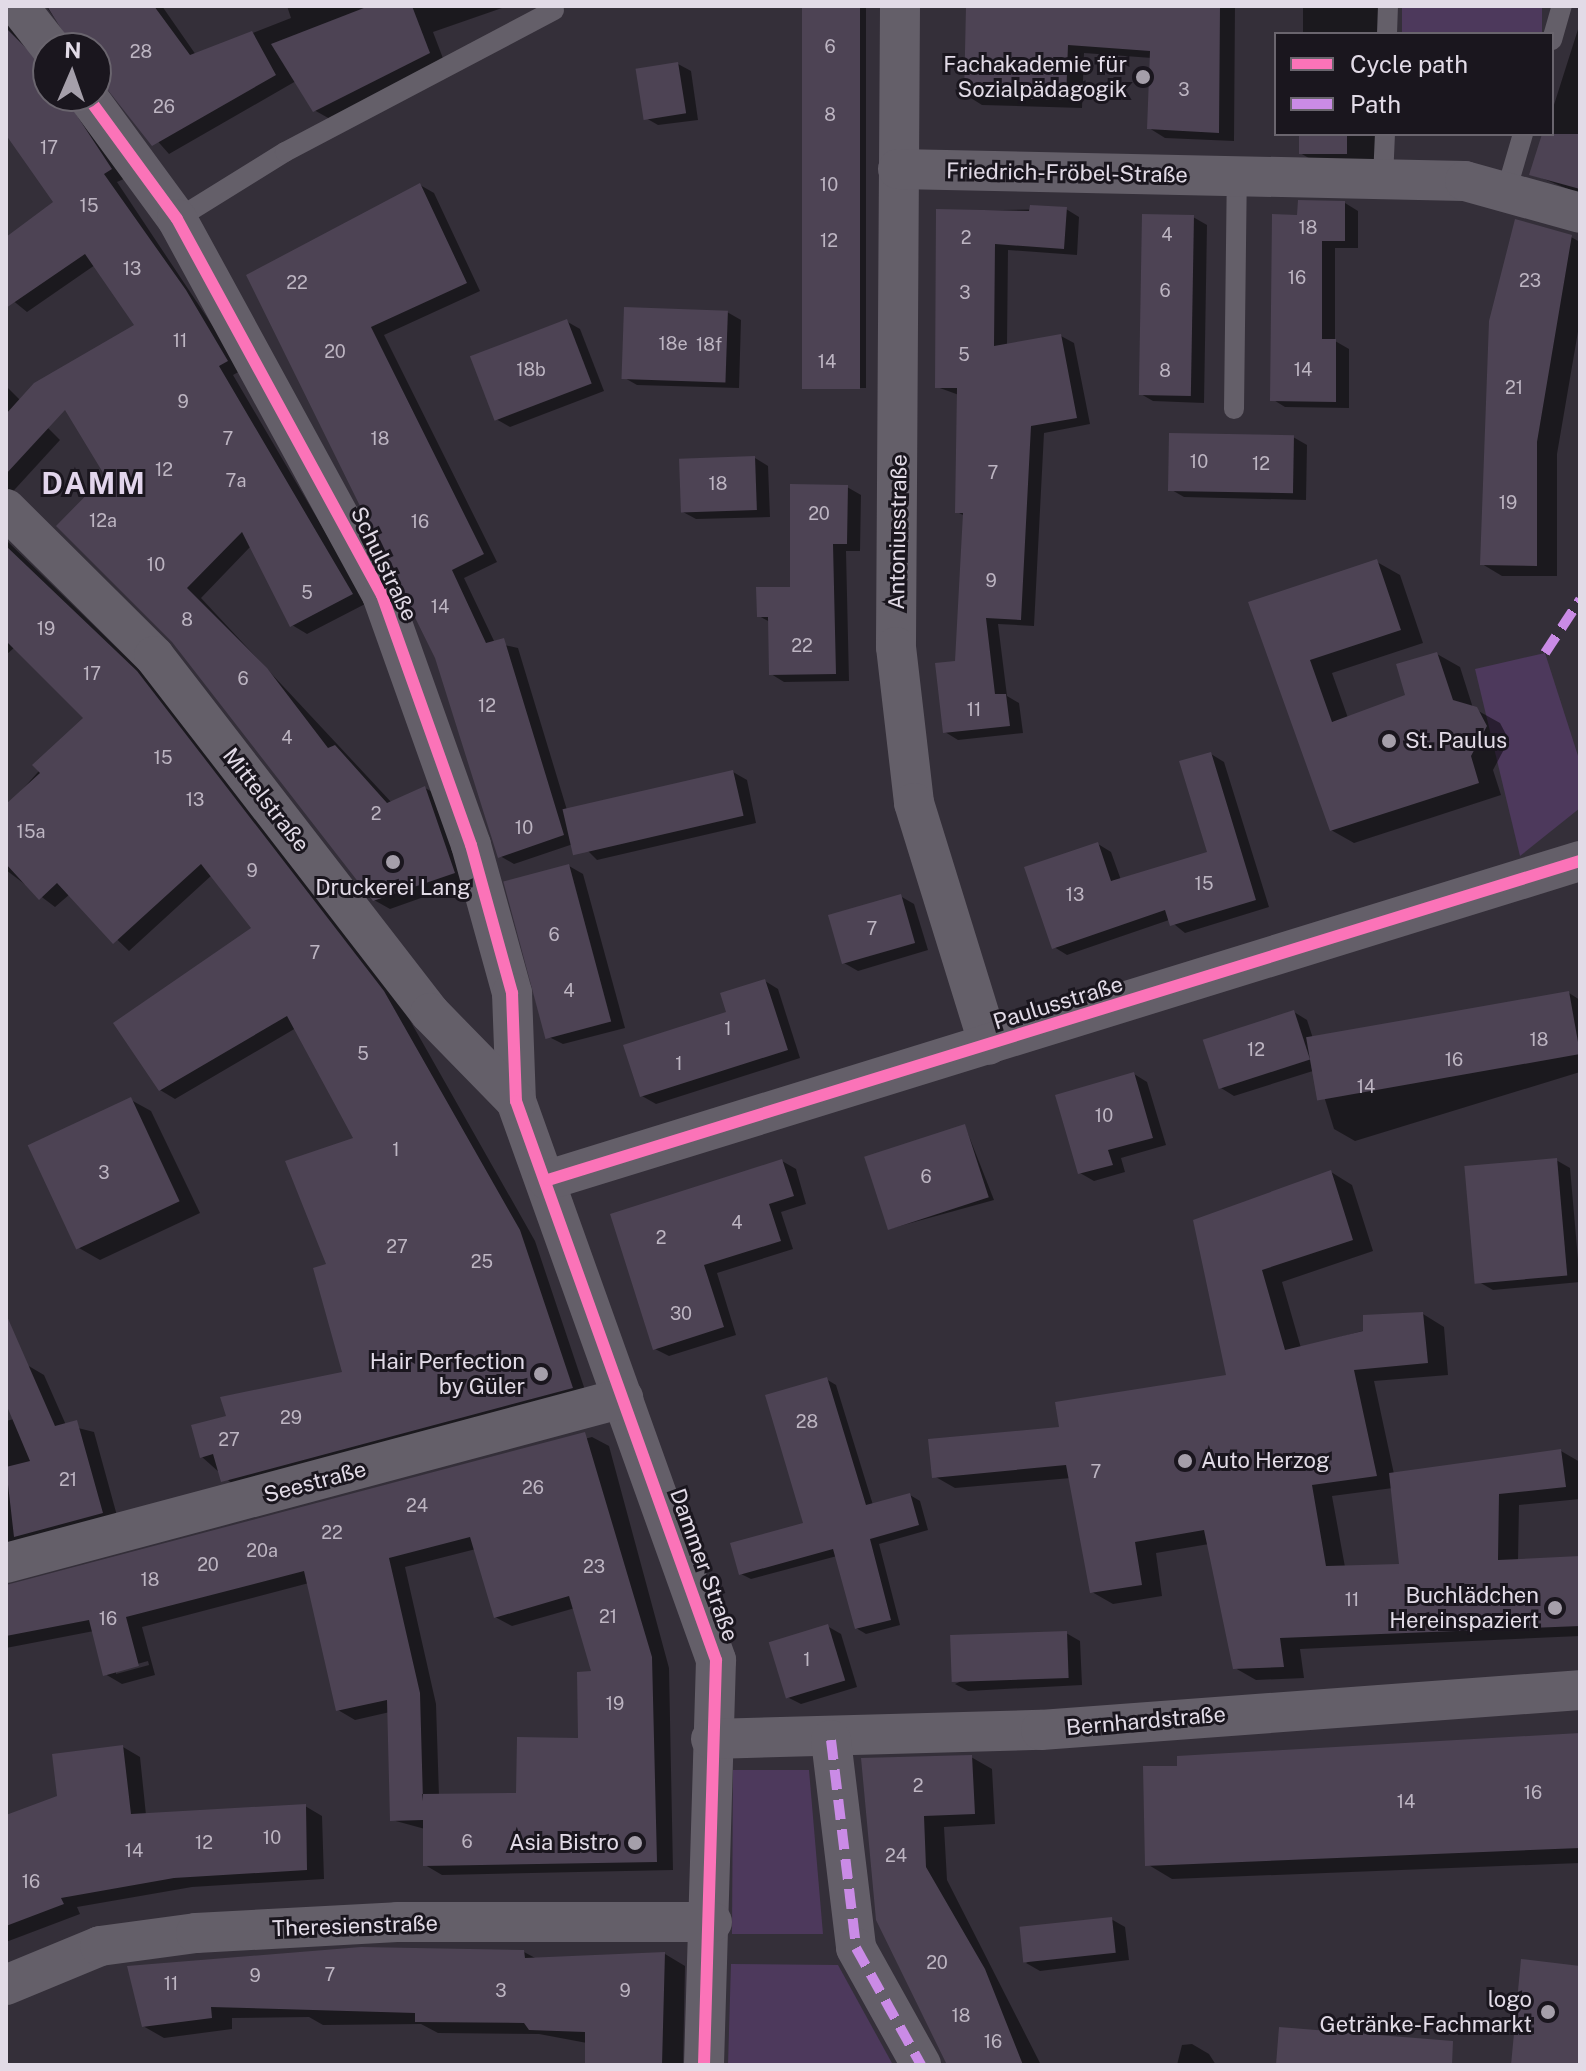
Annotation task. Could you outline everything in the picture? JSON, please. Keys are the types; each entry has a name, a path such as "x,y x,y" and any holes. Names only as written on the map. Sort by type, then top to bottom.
{"street":[{"path":"18,6 38,32"},
{"name":"Antoniusstraße","path":"900,6 896,647 914,803 989,1045"},
{"name":"Schulstraße","path":"99,112 177,219 382,595 422,696 512,993 516,1101"},
{"name":"Friedrich-Fröbel-Straße","path":"898,169 1465,181 1580,213"},
{"name":"Mittelstraße","path":"6,509 154,656 430,1013 516,1101"},
{"name":"Paulusstraße","path":"548,1180 1580,861"},
{"name":"Dammer Straße","path":"516,1101 548,1180 716,1660 711,1739 712,1922 704,1950 704,2065"},
{"name":"Seestraße","path":"6,1563 623,1398"},
{"name":"Bernhardstraße","path":"711,1739 831,1740 1580,1690"},
{"path":"831,1740 856,1948 921,2065"},
{"name":"Theresienstraße","path":"6,1985 100,1946 196,1933 397,1922 712,1922"}],"lane":[{"path":"1387,32 1388,6"},
{"path":"1554,33 1562,6"},
{"path":"177,219 285,152 554,10"},
{"path":"1383,179 1385,136"},
{"path":"1506,192 1522,136"},
{"path":"1234,409 1237,176"}],"shaded area":[{"path":"1402,6 1542,6 1542,32 1402,32"},
{"path":"1545,653 1580,762 1580,808 1520,856 1475,669"},
{"path":"733,1770 809,1770 823,1934 732,1934"},
{"path":"731,1964 838,1965 893,2065 728,2065"}],"building":[{"path":"47,6 154,6 190,55 252,31 276,75 152,146 112,95 112,32 63,32"},
{"path":"369,6 412,6 430,53 313,112 271,44"},
{"path":"802,6 860,6 860,389 802,389"},
{"path":"966,6 1220,6 1219,133 1147,129 1150,51 1068,45 1066,100 964,97"},
{"path":"6,28 32,54 32,112 75,112 112,169 104,174 186,290 228,361 219,366 353,594 290,627 242,532 187,588 267,668 328,748 335,745 387,803 425,786 455,873 373,901 172,642 56,526 105,476 65,410 6,474 6,414 34,383 134,325 85,254 6,308 6,237 53,202 6,135"},
{"path":"678,62 686,113 644,120 636,69"},
{"path":"1580,134 1580,189 1529,175 1541,136"},
{"path":"1299,136 1347,136 1347,154 1299,154"},
{"path":"420,183 467,283 371,327 484,554 452,570 486,643 504,638 564,835 498,858 435,658 246,275"},
{"path":"1298,200 1345,201 1345,241 1322,241 1322,339 1336,339 1336,402 1270,401 1272,214 1297,215"},
{"path":"1030,205 1067,207 1064,249 995,244 994,346 1061,334 1077,418 1031,426 1021,620 986,618 995,694 1006,694 1010,726 943,733 935,663 955,661 963,513 955,513 957,388 935,388 936,209 1029,211"},
{"path":"1142,214 1194,215 1191,396 1139,395"},
{"path":"1515,219 1572,235 1537,442 1537,566 1480,565 1489,321"},
{"path":"624,307 728,311 725,383 621,379"},
{"path":"567,319 592,383 495,421 470,356"},
{"path":"1169,433 1294,435 1293,493 1168,491"},
{"path":"755,456 757,510 681,513 679,459"},
{"path":"790,484 848,485 847,544 833,544 836,674 769,675 768,617 757,617 756,587 790,587"},
{"path":"6,546 137,671 384,991 520,1230 573,1388 221,1482 213,1454 200,1458 191,1425 226,1416 220,1397 342,1372 313,1268 326,1264 285,1161 353,1138 287,1016 159,1091 113,1023 251,928 201,864 113,944 57,883 39,900 6,864 6,804 40,773 32,765 83,718 6,641"},
{"name":"St. Paulus","path":"1377,559 1401,630 1310,660 1332,722 1405,695 1396,664 1437,652 1453,700 1477,707 1487,726 1471,756 1479,783 1330,831 1248,602"},
{"path":"1211,752 1256,900 1170,926 1165,910 1052,949 1024,867 1098,842 1111,881 1207,852 1179,761"},
{"path":"733,770 744,816 573,855 562,809"},
{"path":"569,864 611,1021 546,1039 503,882"},
{"path":"901,894 915,943 842,964 828,915"},
{"path":"765,979 788,1050 640,1097 623,1045 726,1012 720,993"},
{"path":"1569,991 1580,1054 1317,1100 1306,1037"},
{"path":"1294,1010 1310,1059 1219,1089 1203,1040"},
{"path":"1134,1072 1153,1138 1108,1150 1113,1165 1078,1174 1055,1095"},
{"path":"131,1097 180,1201 76,1249 28,1145"},
{"path":"965,1124 989,1197 888,1230 864,1157"},
{"path":"1557,1158 1567,1276 1475,1284 1464,1166"},
{"path":"782,1159 794,1196 769,1204 781,1241 704,1265 724,1327 653,1350 610,1214"},
{"path":"1331,1170 1353,1240 1262,1270 1285,1350 1363,1331 1363,1315 1423,1312 1428,1363 1354,1370 1377,1476 1312,1485 1326,1566 1399,1564 1389,1473 1561,1449 1566,1487 1499,1494 1498,1560 1580,1556 1580,1626 1280,1638 1284,1667 1233,1669 1204,1530 1135,1542 1142,1585 1090,1593 1066,1465 932,1478 928,1439 1059,1427 1055,1402 1226,1375 1193,1220"},
{"path":"6,1314 55,1426 77,1420 103,1513 14,1537 6,1467 30,1461 6,1404"},
{"path":"827,1377 866,1505 910,1493 919,1525 870,1539 891,1620 855,1629 833,1549 739,1575 730,1543 803,1523 765,1395"},
{"path":"585,1432 652,1657 657,1862 423,1866 423,1820 390,1821 387,1700 336,1711 304,1571 126,1617 139,1666 103,1676 89,1620 6,1636 6,1585","holes":["470,1537 494,1618 569,1596 591,1671 577,1672 578,1738 517,1737 516,1793 423,1794 420,1693 389,1558"]},
{"path":"828,1624 845,1680 786,1699 769,1642"},
{"path":"1067,1631 1069,1678 952,1682 950,1635"},
{"path":"1580,1733 1580,1848 1145,1866 1143,1766 1177,1766 1177,1756"},
{"path":"123,1745 131,1814 306,1804 307,1870 174,1878 61,1898 64,1904 6,1926 6,1815 57,1796 52,1754"},
{"path":"972,1755 975,1814 924,1816 926,1867 985,1969 1023,2065 947,2065 876,1920 861,1758"},
{"path":"1112,1917 1116,1953 1023,1963 1020,1927"},
{"path":"361,1947 524,1950 525,1958 665,1952 662,2065 585,2065 585,2032 529,2030 524,2023 415,2022 415,2013 211,2007 212,2018 142,2027 127,1966"},
{"name":"logo Getränke-Fachmarkt","path":"1521,1959 1580,1966 1580,2065 1511,2065"},
{"path":"1279,2027 1453,2041 1452,2065 1276,2065"}],"marked path":[{"path":"1545,653 1580,600"},
{"path":"831,1740 856,1948 921,2065"}],"cycle path":[{"path":"99,112 177,219 382,595 471,845 512,993 516,1101 716,1660 704,2065"},
{"path":"548,1180 1580,861"}],"place":[{"name":"Fachakademie für Sozialpädagogik","path":"1143,77"},
{"name":"St. Paulus","path":"1389,741"},
{"name":"Druckerei Lang","path":"393,862"},
{"name":"Hair Perfection by Güler","path":"541,1374"},
{"name":"Auto Herzog","path":"1185,1461"},
{"name":"Buchlädchen Hereinspaziert","path":"1555,1608"},
{"name":"Asia Bistro","path":"635,1843"},
{"name":"logo Getränke-Fachmarkt","path":"1548,2012"}],"district":[{"name":"DAMM","path":"94,483"}]}
